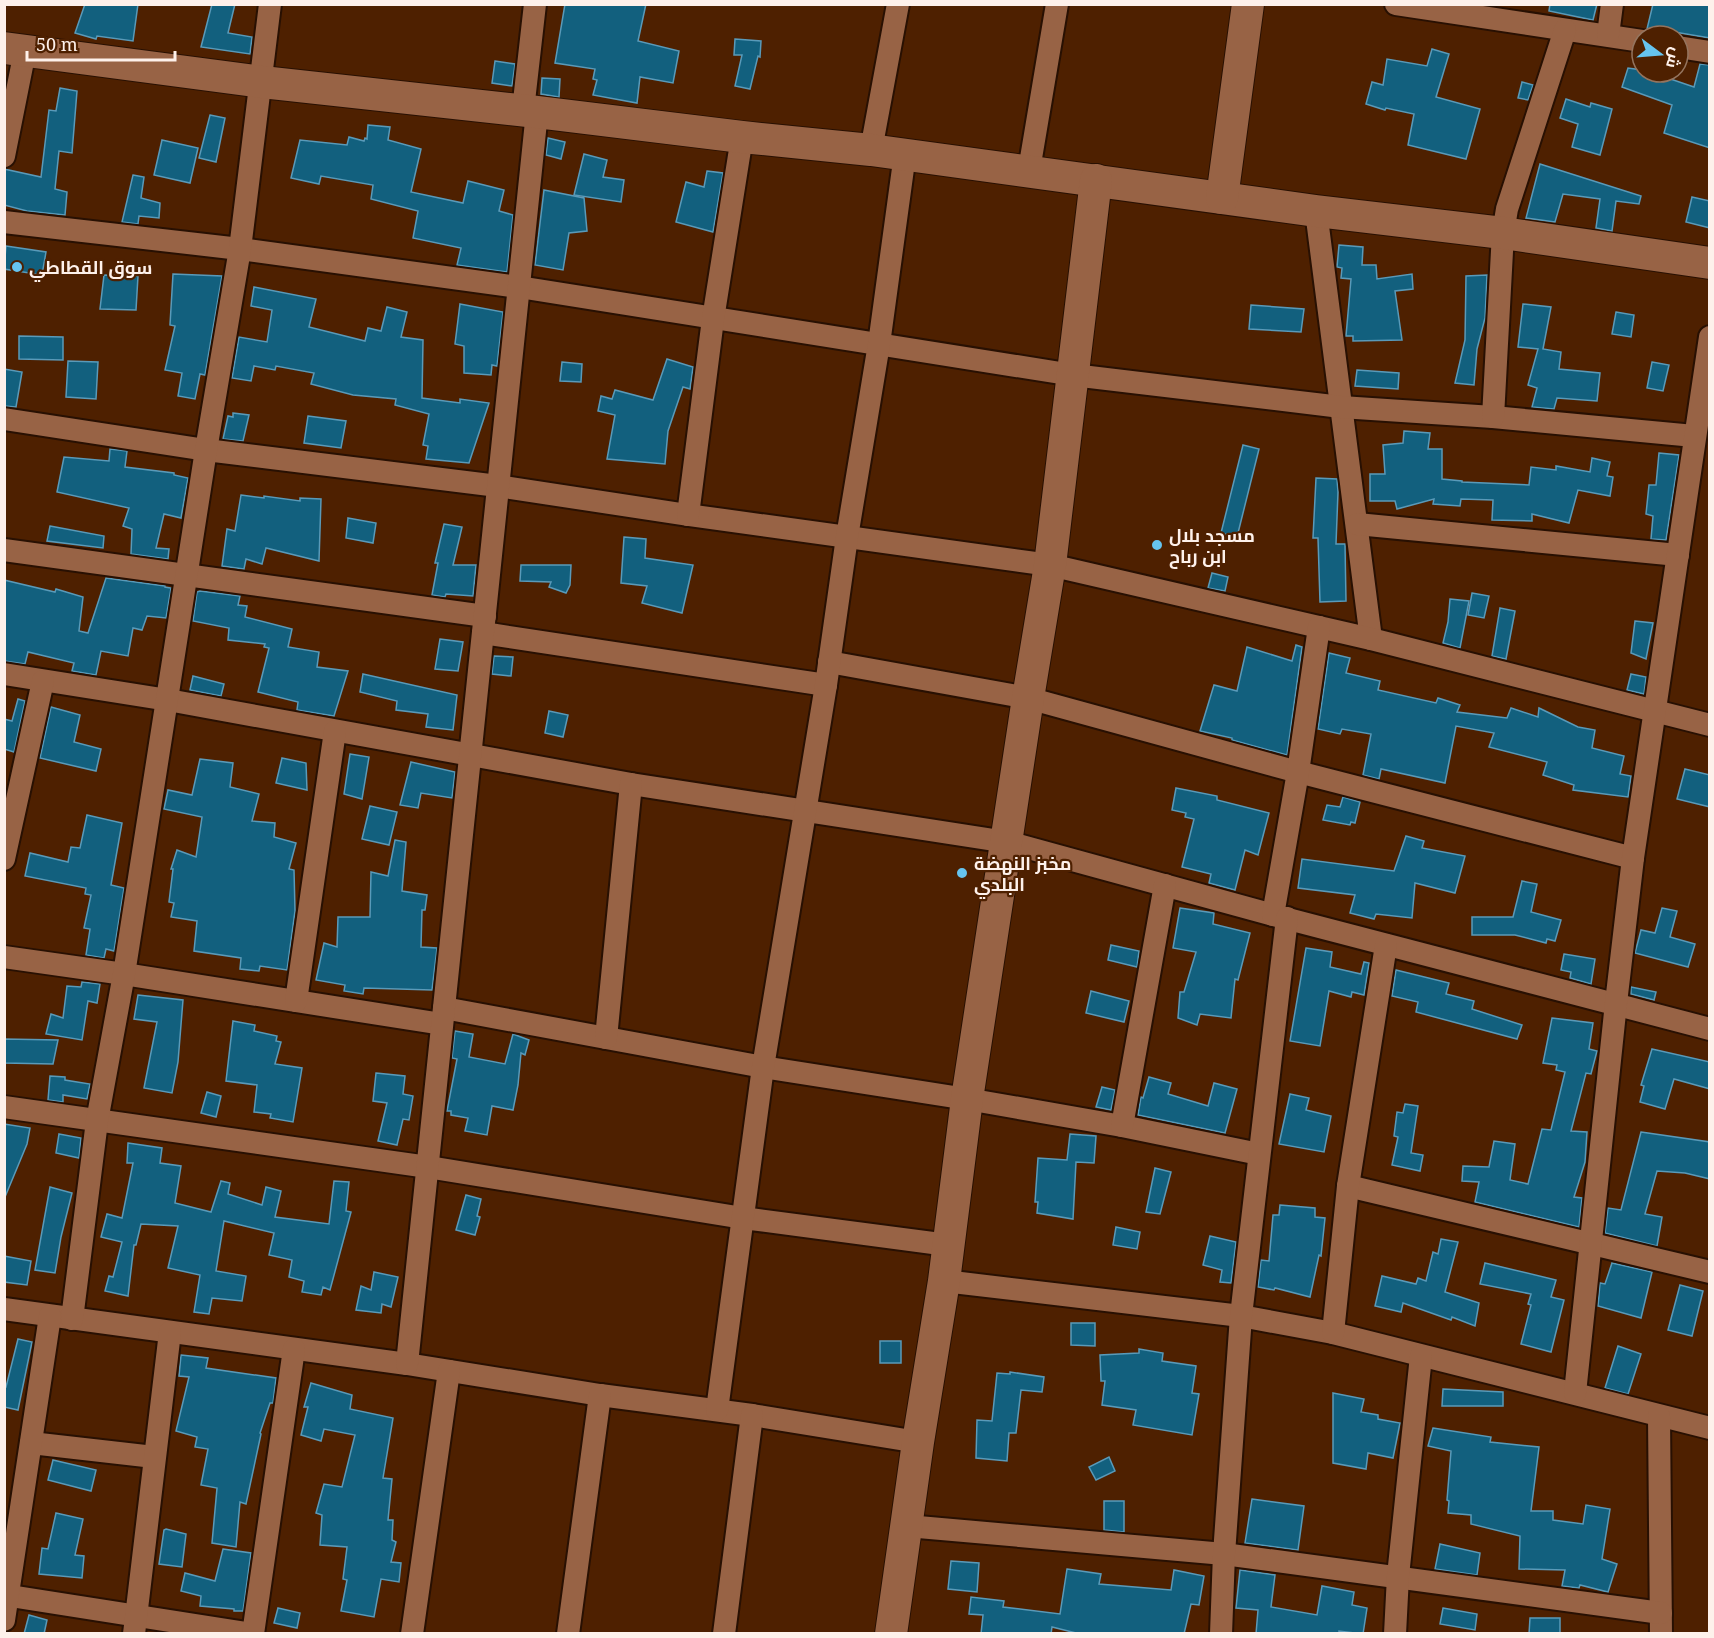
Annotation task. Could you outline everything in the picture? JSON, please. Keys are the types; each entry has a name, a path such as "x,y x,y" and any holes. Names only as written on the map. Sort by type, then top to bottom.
{"street":[{"path":"4,1620 31,1443 61,1317 124,974 206,450 240,249 270,4"},
{"path":"407,1364 519,287 535,4"},
{"path":"871,150 898,4"},
{"path":"1029,170 1056,4"},
{"path":"1222,198 1248,4"},
{"path":"1608,35 1612,4"},
{"path":"1403,5 1630,39"},
{"path":"1494,417 1503,232 1507,209 1565,30"},
{"path":"4,156 15,49 262,82 905,154 1316,211 1503,232 1710,263"},
{"path":"1690,49 1710,52"},
{"path":"688,515 713,319 742,137"},
{"path":"717,1410 763,1067 830,662 847,537 879,344 905,154"},
{"path":"893,1633 918,1442 944,1281 967,1099 1050,565 1096,180"},
{"path":"1316,211 1371,639"},
{"path":"4,222 240,249 519,287 1073,375 1341,407 1494,417 1694,436"},
{"path":"1575,1394 1633,858 1710,337"},
{"path":"4,419 206,450 498,486 1050,565 1371,639 1710,725"},
{"path":"1357,524 1678,555"},
{"path":"4,549 484,625 826,685"},
{"path":"1221,1634 1224,1554 1241,1316 1260,1154 1280,917 1319,627"},
{"path":"830,662 1028,698 1298,772 1633,858"},
{"path":"4,674 168,700 632,784 1007,842 1280,917 1710,1029"},
{"path":"4,859 43,681"},
{"path":"296,1000 335,731"},
{"path":"606,1038 632,784"},
{"path":"1122,1126 1165,885"},
{"path":"1333,1333 1348,1186 1386,945"},
{"path":"4,957 296,1000 443,1016 606,1038 763,1067 1122,1126 1260,1154"},
{"path":"4,1107 428,1167 743,1218 948,1245"},
{"path":"1348,1186 1710,1272"},
{"path":"944,1281 1241,1316 1333,1333 1710,1428"},
{"path":"4,1309 407,1364 918,1442"},
{"path":"135,1624 170,1332"},
{"path":"6,1595 135,1624 253,1634 294,1349"},
{"path":"1395,1634 1398,1576 1421,1356"},
{"path":"412,1634 449,1371"},
{"path":"568,1634 600,1395"},
{"path":"724,1634 752,1415"},
{"path":"907,1526 1224,1554 1398,1576 1661,1623 1659,1416"},
{"path":"31,1443 154,1457"}],"building":[{"path":"85,4 138,4 133,41 97,36 96,39 75,33"},
{"path":"212,4 235,4 228,33 252,37 250,54 201,47"},
{"path":"565,4 646,4 638,41 679,51 673,83 640,77 637,103 593,95 597,80 593,79 595,69 555,63"},
{"path":"1550,4 1597,4 1593,20 1549,11"},
{"path":"1653,4 1710,4 1710,38 1690,35 1690,24 1648,24"},
{"path":"735,39 761,41 760,57 758,56 750,89 735,86 742,55 734,55"},
{"path":"1432,49 1449,54 1436,97 1480,109 1466,159 1408,145 1414,114 1386,108 1385,110 1366,104 1372,82 1383,85 1387,59 1427,66"},
{"path":"495,61 515,64 512,86 492,83"},
{"path":"1700,64 1710,65 1710,148 1664,133 1672,105 1622,87 1628,68 1630,68 1630,84 1685,84 1694,87"},
{"path":"542,78 560,79 559,97 541,94"},
{"path":"1522,82 1533,85 1528,100 1518,98"},
{"path":"60,88 77,91 72,153 59,151 55,189 67,192 65,215 27,211 4,205 4,169 41,177 49,110 56,111"},
{"path":"1566,99 1590,107 1591,103 1612,109 1600,155 1572,147 1578,124 1560,118"},
{"path":"210,115 225,118 216,162 199,158"},
{"path":"368,125 390,127 388,140 421,149 411,192 463,203 468,181 504,190 499,211 513,215 507,272 457,265 461,248 413,238 418,211 371,199 373,185 321,176 319,184 291,178 300,140 347,145 349,137 364,141 365,138 367,139"},
{"path":"548,138 565,142 561,159 546,155"},
{"path":"162,140 198,148 190,183 154,175"},
{"path":"584,154 607,160 603,177 624,180 621,202 574,195"},
{"path":"1540,164 1641,196 1639,204 1616,201 1612,231 1596,228 1600,199 1563,194 1555,222 1526,218"},
{"path":"707,171 723,173 713,232 676,222 686,182 704,187"},
{"path":"133,175 144,177 141,198 160,203 159,218 139,216 138,224 122,222"},
{"path":"544,190 584,198 587,231 569,233 563,270 535,265"},
{"path":"1692,197 1710,201 1710,228 1686,222"},
{"path":"1339,245 1363,247 1362,265 1376,265 1377,279 1412,274 1413,289 1395,291 1402,340 1353,341 1353,336 1346,336 1351,279 1341,278 1342,268 1337,267"},
{"path":"6,246 46,252 42,275 4,269"},
{"path":"173,274 222,276 205,375 200,374 195,399 178,396 182,373 165,370 175,326 170,325"},
{"path":"104,275 138,276 136,310 100,309"},
{"path":"1487,275 1485,318 1477,349 1474,385 1455,383 1465,340 1466,276"},
{"path":"254,287 316,299 309,327 365,341 368,328 381,331 387,307 407,312 401,337 423,340 422,398 460,403 460,399 489,403 469,463 426,459 428,446 423,445 429,414 395,405 396,399 353,395 311,384 314,373 276,366 275,370 254,366 251,381 232,378 239,337 267,342 272,310 251,306"},
{"path":"460,304 503,312 497,366 492,365 491,375 464,373 464,346 455,344"},
{"path":"1523,304 1551,307 1543,349 1561,352 1559,369 1600,373 1597,401 1557,398 1554,409 1532,407 1537,388 1528,385 1538,349 1518,347"},
{"path":"1251,305 1304,309 1301,332 1249,329"},
{"path":"1616,312 1634,315 1631,337 1612,334"},
{"path":"19,336 63,337 63,360 19,359"},
{"path":"667,359 693,367 690,389 683,387 668,431 665,464 607,459 615,415 598,411 601,396 612,399 615,390 653,400"},
{"path":"68,361 98,362 96,399 66,397"},
{"path":"562,362 582,364 581,382 560,381"},
{"path":"1652,362 1669,365 1663,391 1647,388"},
{"path":"4,369 22,372 16,407 4,406"},
{"path":"1357,370 1399,373 1398,389 1355,386"},
{"path":"233,413 249,415 243,441 223,439 228,416 233,417"},
{"path":"308,416 346,421 341,448 304,443"},
{"path":"1404,431 1430,433 1428,449 1442,449 1442,479 1529,485 1531,467 1556,470 1556,466 1590,472 1592,458 1610,462 1607,476 1613,477 1610,496 1578,490 1569,523 1532,514 1532,521 1492,520 1493,500 1461,499 1460,506 1433,504 1434,499 1397,509 1395,501 1370,501 1370,474 1385,474 1383,445 1403,443"},
{"path":"1243,445 1259,449 1237,537 1221,533"},
{"path":"110,449 127,451 125,467 174,473 174,475 188,478 181,518 164,514 156,548 169,549 168,559 131,554 132,529 123,526 129,508 57,492 64,457 109,461"},
{"path":"1659,453 1679,455 1666,540 1651,539 1653,516 1646,514 1649,485 1656,485"},
{"path":"1316,478 1337,479 1336,544 1345,544 1346,601 1320,602 1318,538 1313,538"},
{"path":"241,495 300,501 300,498 321,499 319,561 266,548 262,564 246,559 244,569 222,566 227,529 235,531"},
{"path":"348,518 376,523 373,543 346,538"},
{"path":"444,524 462,527 453,565 476,565 473,596 432,595 438,563 435,563"},
{"path":"50,526 104,536 103,548 47,541"},
{"path":"624,537 646,539 645,558 693,565 682,613 642,603 647,586 621,583"},
{"path":"521,565 571,565 570,585 566,593 549,587 551,582 520,581"},
{"path":"1212,573 1228,577 1225,591 1208,588"},
{"path":"106,578 171,588 166,618 147,616 142,630 133,628 128,656 101,651 96,675 72,671 74,663 28,652 25,664 4,661 4,580 55,592 56,589 83,597 79,631 88,633"},
{"path":"197,592 240,596 238,605 247,606 245,617 292,629 288,647 319,652 317,667 348,671 334,716 297,710 298,702 258,692 269,648 264,647 265,644 228,640 229,628 193,621"},
{"path":"1472,593 1489,596 1484,618 1468,615"},
{"path":"1450,599 1469,601 1460,648 1443,643"},
{"path":"1500,608 1515,611 1506,659 1492,656"},
{"path":"1635,621 1653,623 1646,659 1631,653"},
{"path":"440,639 463,642 458,671 435,669"},
{"path":"1296,645 1302,647 1287,755 1200,731 1214,685 1237,691 1247,647 1292,661"},
{"path":"1329,653 1350,658 1346,673 1380,681 1378,690 1436,703 1438,698 1460,705 1457,712 1507,718 1511,708 1538,717 1539,708 1578,727 1595,730 1592,748 1624,756 1620,774 1631,776 1628,797 1573,790 1574,785 1543,775 1547,762 1489,747 1494,733 1456,726 1445,783 1381,769 1379,779 1363,775 1371,734 1342,729 1340,734 1318,729"},
{"path":"494,656 513,657 511,676 492,674"},
{"path":"363,674 457,695 453,730 426,727 428,714 396,710 397,701 360,692"},
{"path":"1631,674 1646,677 1644,694 1627,690"},
{"path":"193,676 224,684 221,696 190,690"},
{"path":"18,699 25,701 14,752 4,749 4,719 12,721"},
{"path":"51,707 80,715 74,742 101,749 96,771 40,758"},
{"path":"549,711 568,715 563,737 545,733"},
{"path":"350,754 369,757 362,799 344,794"},
{"path":"282,758 306,763 307,790 276,783"},
{"path":"200,759 233,763 230,787 259,794 252,821 275,823 274,837 296,843 289,869 294,870 295,911 287,970 260,966 259,971 240,969 241,958 194,951 197,921 171,917 174,903 169,902 173,869 171,869 177,850 196,857 202,817 164,809 168,790 192,795"},
{"path":"411,762 455,772 452,798 421,793 418,808 400,805"},
{"path":"1685,769 1710,775 1710,807 1677,799"},
{"path":"1176,788 1217,796 1217,800 1269,813 1258,855 1245,850 1235,890 1209,883 1211,874 1182,867 1194,819 1185,817 1186,813 1172,810"},
{"path":"1343,797 1360,802 1355,823 1351,822 1350,825 1323,820 1327,805 1340,807"},
{"path":"370,806 397,812 389,845 362,839"},
{"path":"87,815 122,823 111,885 124,888 114,951 106,949 104,958 86,955 90,929 84,928 91,895 85,894 86,888 25,876 30,853 68,862 71,847 80,848"},
{"path":"1406,836 1424,841 1422,848 1465,856 1455,893 1415,883 1412,918 1376,914 1374,919 1350,913 1355,895 1298,888 1302,859 1394,871"},
{"path":"395,840 406,842 402,891 427,895 425,910 422,910 421,947 437,948 432,990 364,988 363,994 344,991 345,985 316,980 324,943 337,947 338,917 370,917 371,872 388,876"},
{"path":"1522,881 1537,884 1531,912 1561,920 1555,941 1547,939 1546,943 1515,935 1472,935 1472,917 1513,917"},
{"path":"1180,908 1214,913 1213,924 1250,933 1238,980 1235,979 1231,1018 1200,1014 1197,1025 1178,1018 1180,992 1184,992 1196,952 1173,948"},
{"path":"1662,908 1677,911 1670,937 1695,944 1688,967 1635,953 1641,930 1655,933"},
{"path":"1111,945 1139,951 1137,967 1108,960"},
{"path":"1306,948 1332,952 1330,967 1361,974 1364,962 1369,963 1364,995 1352,992 1351,997 1329,991 1320,1046 1290,1041"},
{"path":"1564,954 1595,959 1591,984 1570,978 1571,972 1561,970"},
{"path":"1396,970 1449,983 1446,994 1474,1001 1472,1009 1522,1025 1517,1039 1416,1012 1418,1002 1392,996"},
{"path":"82,982 100,984 97,1003 88,1001 82,1040 46,1034 51,1014 63,1018 67,986 81,987"},
{"path":"1631,987 1656,992 1654,1000 1631,994"},
{"path":"1091,991 1129,1001 1124,1022 1086,1013"},
{"path":"138,995 183,1000 178,1062 172,1093 144,1088 157,1022 134,1019"},
{"path":"1552,1018 1593,1023 1589,1049 1597,1051 1591,1074 1586,1073 1571,1131 1587,1132 1585,1162 1574,1197 1582,1198 1579,1227 1475,1202 1479,1182 1462,1181 1463,1166 1489,1167 1494,1141 1515,1144 1510,1180 1528,1184 1542,1129 1551,1130 1565,1072 1556,1070 1557,1065 1543,1063"},
{"path":"233,1021 255,1025 254,1031 277,1036 276,1041 281,1042 275,1064 302,1068 293,1122 270,1118 271,1114 254,1112 257,1085 226,1081"},
{"path":"455,1031 473,1034 469,1057 505,1064 513,1034 529,1040 525,1055 521,1053 513,1110 492,1106 487,1135 465,1131 468,1118 451,1115 451,1111 447,1111 457,1059 452,1058"},
{"path":"4,1039 58,1040 53,1064 4,1063"},
{"path":"1652,1049 1710,1062 1710,1089 1674,1079 1665,1109 1640,1102 1644,1086 1641,1085"},
{"path":"376,1073 405,1076 403,1094 413,1096 409,1120 403,1119 397,1145 378,1141 387,1103 373,1101"},
{"path":"50,1076 65,1077 65,1080 90,1084 87,1099 63,1095 63,1102 48,1100"},
{"path":"1149,1077 1171,1083 1168,1094 1208,1106 1214,1083 1237,1089 1225,1133 1138,1115 1141,1097 1143,1098"},
{"path":"1102,1087 1115,1090 1111,1110 1096,1107"},
{"path":"207,1092 221,1096 216,1117 201,1113"},
{"path":"1290,1094 1309,1098 1306,1110 1331,1116 1324,1152 1279,1144"},
{"path":"1405,1104 1418,1106 1411,1153 1423,1155 1420,1171 1392,1165 1398,1137 1394,1136 1397,1112 1403,1113"},
{"path":"4,1124 30,1128 27,1144 5,1197"},
{"path":"1641,1132 1710,1142 1710,1179 1685,1173 1657,1171 1645,1214 1662,1217 1657,1246 1605,1233 1608,1208 1621,1210"},
{"path":"59,1134 81,1138 79,1158 56,1153"},
{"path":"1070,1134 1096,1136 1094,1163 1076,1162 1073,1219 1037,1213 1038,1202 1035,1202 1038,1158 1067,1160"},
{"path":"128,1143 162,1148 160,1163 181,1166 175,1203 211,1212 221,1181 230,1183 228,1194 262,1205 266,1187 281,1191 275,1217 329,1224 334,1181 349,1182 346,1211 351,1212 330,1290 323,1287 321,1295 302,1292 304,1281 289,1277 292,1260 269,1255 274,1233 224,1221 216,1271 246,1276 242,1301 212,1298 209,1314 194,1312 200,1275 168,1268 178,1226 141,1224 136,1245 134,1245 128,1296 105,1291 109,1276 113,1277 122,1242 101,1237 107,1214 122,1218 133,1163 127,1163"},
{"path":"1155,1168 1171,1172 1160,1214 1146,1212"},
{"path":"50,1187 72,1193 55,1273 35,1270"},
{"path":"466,1195 481,1199 477,1216 480,1217 475,1235 456,1230"},
{"path":"1280,1205 1315,1208 1315,1217 1325,1218 1321,1256 1319,1255 1310,1297 1275,1288 1274,1290 1258,1287 1261,1260 1269,1261 1273,1215 1279,1215"},
{"path":"1116,1227 1140,1232 1137,1249 1113,1245"},
{"path":"1210,1236 1236,1242 1231,1283 1220,1282 1222,1270 1203,1265"},
{"path":"1441,1239 1458,1242 1445,1292 1479,1303 1475,1326 1403,1303 1401,1312 1375,1306 1382,1276 1416,1284 1418,1278 1426,1281 1433,1252 1438,1254"},
{"path":"4,1256 31,1261 27,1285 4,1282"},
{"path":"1485,1263 1556,1280 1551,1297 1564,1300 1551,1352 1521,1344 1531,1305 1528,1304 1531,1294 1480,1284"},
{"path":"1612,1263 1652,1272 1641,1318 1598,1306 1600,1283 1605,1284"},
{"path":"374,1272 398,1277 391,1307 382,1304 381,1313 356,1310 361,1286 371,1290"},
{"path":"1680,1285 1703,1291 1692,1336 1668,1330"},
{"path":"1071,1323 1095,1323 1095,1346 1071,1345"},
{"path":"18,1339 32,1342 18,1410 4,1407 4,1386 6,1387"},
{"path":"880,1341 901,1341 901,1363 880,1363"},
{"path":"1618,1346 1641,1354 1628,1394 1605,1388"},
{"path":"1139,1349 1163,1353 1162,1361 1196,1366 1192,1393 1199,1394 1192,1435 1133,1425 1136,1410 1102,1405 1105,1381 1101,1381 1100,1355 1139,1353"},
{"path":"181,1355 208,1358 206,1368 276,1378 273,1403 270,1403 260,1433 246,1504 240,1502 236,1547 212,1543 217,1488 201,1485 208,1449 195,1447 197,1437 176,1431 189,1377 179,1376"},
{"path":"1010,1372 1044,1377 1042,1392 1021,1390 1016,1433 1009,1433 1007,1461 976,1458 977,1420 992,1421 997,1373 1010,1374"},
{"path":"311,1383 352,1395 350,1409 393,1418 383,1478 392,1479 388,1520 393,1520 392,1540 396,1542 391,1562 401,1563 399,1582 381,1579 374,1617 341,1611 347,1580 343,1579 347,1547 320,1545 322,1515 316,1513 324,1484 342,1487 355,1435 324,1429 321,1441 301,1435 308,1407 304,1407"},
{"path":"1443,1389 1503,1392 1503,1406 1442,1406"},
{"path":"1333,1393 1364,1399 1361,1412 1378,1415 1378,1419 1400,1423 1393,1458 1368,1453 1366,1469 1333,1463"},
{"path":"1433,1428 1491,1437 1490,1442 1539,1447 1531,1511 1553,1511 1553,1520 1583,1524 1586,1505 1610,1509 1602,1559 1617,1564 1608,1592 1580,1585 1579,1588 1562,1586 1565,1570 1519,1569 1520,1536 1471,1524 1471,1515 1448,1513 1451,1451 1428,1446"},
{"path":"1109,1457 1115,1471 1096,1480 1089,1467"},
{"path":"53,1460 96,1470 91,1491 48,1480"},
{"path":"1252,1499 1304,1506 1298,1550 1245,1543"},
{"path":"1104,1501 1124,1501 1124,1532 1104,1530"},
{"path":"56,1513 83,1519 75,1555 84,1556 82,1578 39,1574 42,1548 48,1549"},
{"path":"166,1529 186,1534 182,1567 159,1564"},
{"path":"1440,1544 1480,1553 1477,1575 1435,1569"},
{"path":"223,1549 251,1553 243,1611 200,1606 201,1596 181,1591 185,1573 215,1581"},
{"path":"951,1561 979,1563 977,1592 948,1589"},
{"path":"1067,1569 1101,1574 1099,1584 1171,1590 1174,1570 1204,1576 1199,1605 1191,1604 1184,1634 1080,1634 1052,1627 1051,1634 981,1634 983,1615 969,1614 971,1597 1004,1601 1003,1607 1060,1614"},
{"path":"1240,1570 1275,1575 1271,1607 1317,1615 1322,1586 1354,1592 1352,1605 1367,1608 1363,1634 1339,1631 1339,1634 1256,1634 1258,1610 1236,1608"},
{"path":"278,1608 300,1613 297,1628 274,1623"},
{"path":"1443,1608 1477,1614 1475,1630 1440,1624"},
{"path":"29,1615 47,1620 44,1634 24,1634"},
{"path":"1530,1618 1560,1618 1560,1634 1529,1634"}],"place":[{"name":"سوق القطاطي","path":"17,267"},
{"name":"مسجد بلال ابن رباح","path":"1157,545"},
{"name":"مخبز النهضة البلدي","path":"962,873"}]}
